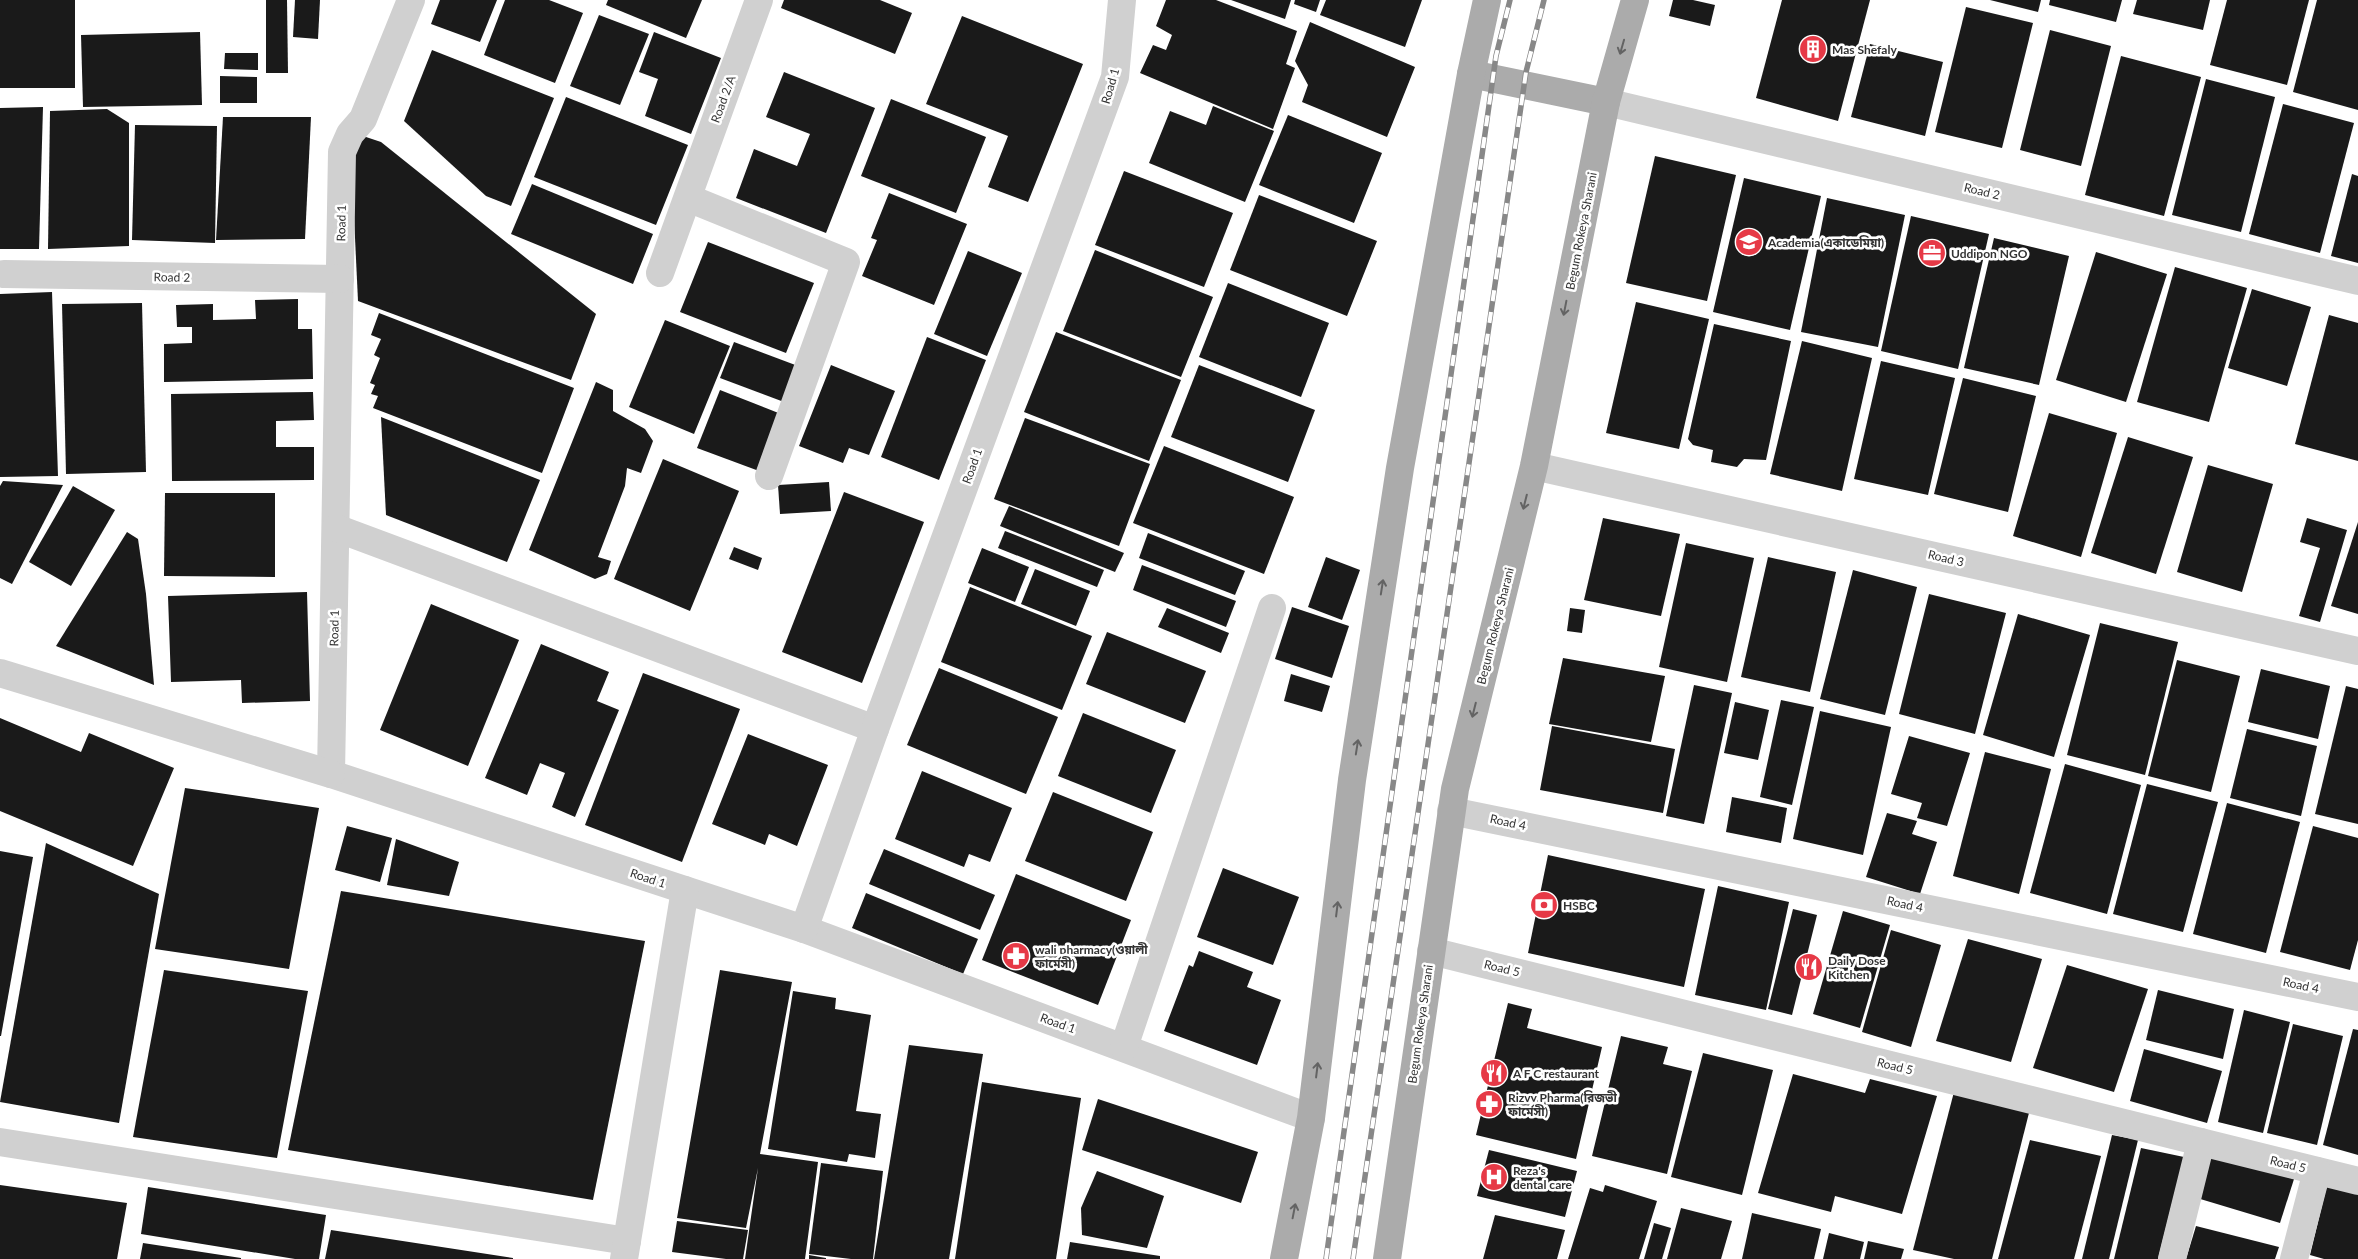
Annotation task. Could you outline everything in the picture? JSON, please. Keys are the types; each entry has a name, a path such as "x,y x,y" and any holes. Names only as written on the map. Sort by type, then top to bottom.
{"main road":[{"path":"1284,1259 1311,1118 1352,780 1400,468 1470,74 1487,0"},
{"name":"Begum Rokeya Sharani","path":"1387,1259 1457,779 1534,466 1606,102 1635,0"},
{"path":"1470,74 1606,102"}],"street":[{"name":"Road 1","path":"411,0 363,118 350,134 342,152 331,774 804,929 1311,1118"},
{"name":"Road 2/A","path":"660,273 759,0"},
{"name":"Road 1","path":"804,929 875,729 1115,77 1122,0"},
{"name":"Road 2","path":"1606,102 2358,281"},
{"path":"688,198 846,262 769,476"},
{"name":"Road 2","path":"4,274 340,279"},
{"name":"Road 3","path":"1534,466 2358,651"},
{"path":"336,528 875,729"},
{"path":"1124,1047 1272,608"},
{"path":"0,673 331,774"},
{"name":"Road 4","path":"1451,811 2358,997"},
{"path":"0,1142 626,1250 685,890"},
{"name":"Road 5","path":"1431,951 2358,1181"},
{"path":"2172,1259 2201,1142"},
{"path":"2294,1259 2317,1171"}],"building":[{"path":"0,0 75,0 75,88 0,88"},
{"path":"266,0 287,0 288,73 266,73"},
{"path":"295,0 320,0 318,39 293,37"},
{"path":"440,0 497,0 480,42 431,24"},
{"path":"505,0 549,0 583,13 555,83 484,55"},
{"path":"608,0 702,0 686,38 606,5"},
{"path":"784,0 880,0 912,13 895,54 781,8"},
{"path":"1166,0 1216,0 1297,31 1286,64 1295,68 1273,129 1140,73 1153,45 1166,50 1172,35 1156,26"},
{"path":"1231,0 1291,0 1285,19"},
{"path":"1295,0 1320,0 1316,12 1294,4"},
{"path":"1326,0 1422,0 1405,47 1320,15"},
{"path":"1673,0 1693,0 1715,5 1710,26 1669,16"},
{"name":"Mas Shefaly","path":"1782,0 1870,0 1838,121 1756,98"},
{"path":"1990,0 2041,0 2038,12"},
{"path":"2050,0 2122,0 2116,22 2049,5"},
{"path":"2137,0 2210,0 2203,30 2133,14"},
{"path":"2227,0 2309,0 2287,85 2210,65"},
{"path":"2317,0 2358,0 2358,110 2293,92"},
{"path":"1966,7 2033,23 2002,148 1935,132"},
{"path":"599,15 649,34 620,105 570,86"},
{"path":"962,16 1083,64 1028,202 988,187 1008,136 926,104"},
{"path":"1310,22 1415,67 1387,137 1302,102 1308,85 1295,61"},
{"path":"2050,30 2111,46 2081,166 2020,150"},
{"path":"200,32 202,105 83,107 81,35"},
{"path":"654,32 721,58 691,134 645,116 658,79 639,72"},
{"path":"1870,44 1943,62 1925,136 1851,117"},
{"path":"432,50 554,98 511,206 486,196 404,121"},
{"path":"225,53 258,53 258,70 224,69"},
{"path":"2121,56 2201,77 2164,216 2085,195"},
{"path":"784,72 875,108 826,233 736,198 754,149 797,166 810,134 766,117"},
{"path":"220,76 257,77 257,103 220,103"},
{"path":"2206,79 2275,97 2241,232 2172,215"},
{"path":"566,97 688,145 656,225 534,177"},
{"path":"891,99 986,137 956,213 861,176"},
{"path":"2283,104 2354,123 2320,253 2249,234"},
{"path":"1213,106 1274,131 1245,202 1149,163 1170,111 1206,125"},
{"path":"43,107 39,249 0,249 0,108"},
{"path":"107,109 129,123 129,246 48,249 50,111"},
{"path":"1288,115 1382,153 1354,223 1259,185"},
{"path":"223,117 311,117 305,239 216,240"},
{"path":"135,125 217,126 215,243 132,240"},
{"path":"357,134 381,142 596,314 571,380 358,301 351,153"},
{"path":"1655,156 1736,175 1707,301 1626,283"},
{"path":"1124,171 1233,213 1204,287 1095,245"},
{"path":"2352,174 2358,176 2358,263 2331,256"},
{"path":"1744,178 1821,196 1790,330 1713,312"},
{"path":"532,184 653,234 633,284 511,234"},
{"path":"889,193 967,224 934,305 862,276 877,240 871,238"},
{"path":"1259,195 1377,241 1347,316 1230,270"},
{"path":"1827,198 1905,215 1878,347 1801,332"},
{"path":"1911,216 1989,234 1958,369 1881,351"},
{"path":"1994,238 2069,256 2039,385 1964,368"},
{"path":"708,242 814,283 786,353 680,312"},
{"path":"1095,250 1213,297 1181,377 1063,331"},
{"path":"968,251 1022,273 987,356 934,334"},
{"path":"2096,252 2167,274 2126,402 2056,380"},
{"path":"2175,267 2247,288 2209,422 2137,402"},
{"path":"1228,283 1329,323 1301,397 1199,357"},
{"path":"2252,289 2311,307 2287,386 2228,368"},
{"path":"52,292 58,476 0,477 0,294"},
{"path":"298,299 298,329 312,329 313,379 164,382 164,344 192,343 192,327 177,327 176,305 213,304 213,320 256,319 255,300"},
{"path":"1636,302 1709,319 1679,449 1606,433"},
{"path":"142,303 146,472 66,474 62,304"},
{"path":"379,313 574,388 542,473 373,408 378,396 371,394 375,385 370,383 380,358 374,355 381,339 371,335"},
{"path":"2329,315 2358,323 2358,461 2295,444"},
{"path":"665,320 730,346 694,434 629,407"},
{"path":"1714,324 1791,341 1766,460 1744,459 1737,467 1711,462 1713,450 1693,445 1688,439"},
{"path":"1056,332 1181,380 1149,461 1024,412"},
{"path":"927,337 986,360 939,480 881,457"},
{"path":"1802,341 1872,358 1842,491 1770,474"},
{"path":"734,342 798,366 784,402 720,378"},
{"path":"1881,361 1955,378 1928,495 1854,479"},
{"path":"831,365 895,391 869,455 849,448 843,463 799,446"},
{"path":"1199,365 1315,410 1288,482 1171,437"},
{"path":"1963,378 2036,396 2008,512 1934,494"},
{"path":"596,382 613,390 613,411 645,429 653,441 641,473 627,468 625,486 598,557 611,561 607,574 595,579 529,550"},
{"path":"720,390 781,414 759,471 697,448"},
{"path":"313,392 314,420 276,421 276,447 314,447 314,480 172,481 171,394"},
{"path":"2049,413 2117,433 2081,557 2013,536"},
{"path":"381,417 540,480 507,562 386,515"},
{"path":"1025,418 1150,464 1119,546 994,499"},
{"path":"2128,437 2193,457 2156,574 2091,553"},
{"path":"1164,446 1294,497 1264,574 1133,523"},
{"path":"663,459 739,491 690,611 614,579"},
{"path":"2208,465 2273,484 2242,592 2177,572"},
{"path":"3,481 63,485 12,584 0,578 0,486"},
{"path":"829,482 831,511 780,514 778,485"},
{"path":"73,486 115,510 71,586 29,562"},
{"path":"844,492 924,522 862,683 782,652"},
{"path":"165,493 275,493 275,577 164,576"},
{"path":"1009,506 1124,553 1115,572 1000,526"},
{"path":"1603,518 1680,534 1661,616 1584,600"},
{"path":"2307,518 2347,530 2320,622 2299,616 2320,548 2300,542"},
{"path":"2358,522 2358,614 2331,606"},
{"path":"1005,531 1104,570 1097,587 998,548"},
{"path":"127,532 138,539 146,594 154,685 56,646"},
{"path":"1148,533 1245,571 1235,595 1139,558"},
{"path":"1686,543 1754,558 1727,682 1659,667"},
{"path":"734,547 762,558 758,570 729,559"},
{"path":"982,548 1029,567 1015,602 968,583"},
{"path":"1326,557 1360,570 1342,620 1308,607"},
{"path":"1768,557 1836,572 1810,692 1741,677"},
{"path":"1142,565 1236,601 1226,627 1133,590"},
{"path":"1035,569 1090,591 1076,626 1021,604"},
{"path":"1853,570 1917,587 1885,715 1820,699"},
{"path":"970,587 1092,636 1062,710 941,662"},
{"path":"307,592 310,701 242,703 241,680 171,682 168,596"},
{"path":"1929,594 2006,613 1975,734 1899,714"},
{"path":"431,604 519,640 468,766 380,730"},
{"path":"1292,607 1349,626 1332,678 1275,659"},
{"path":"1167,608 1229,633 1221,653 1158,627"},
{"path":"1570,608 1585,610 1582,633 1567,631"},
{"path":"2018,614 2090,635 2054,757 1983,735"},
{"path":"2100,623 2178,642 2145,775 2067,755"},
{"path":"1107,632 1206,671 1185,723 1086,684"},
{"path":"541,644 609,672 597,701 619,710 575,817 552,807 565,773 540,763 527,795 485,778"},
{"path":"1563,658 1665,676 1651,742 1549,724"},
{"path":"2177,660 2240,676 2211,792 2148,776"},
{"path":"939,668 1058,717 1026,794 907,745"},
{"path":"2261,669 2330,686 2318,739 2248,722"},
{"path":"643,673 740,709 682,862 585,825"},
{"path":"1291,674 1330,686 1322,712 1284,701"},
{"path":"1694,685 1732,693 1704,824 1666,816"},
{"path":"2346,686 2358,689 2358,824 2315,814"},
{"path":"1781,700 1814,707 1792,805 1760,797"},
{"path":"1735,702 1769,710 1758,760 1724,753"},
{"path":"1820,711 1891,727 1863,855 1793,839"},
{"path":"1083,713 1176,750 1151,813 1058,776"},
{"path":"0,718 81,752 89,733 174,768 133,866 0,811"},
{"path":"1552,726 1675,749 1663,813 1540,790"},
{"path":"2247,729 2317,746 2301,816 2230,798"},
{"path":"748,734 828,765 797,846 769,834 765,845 712,824"},
{"path":"1909,736 1970,753 1947,826 1917,818 1922,803 1891,794"},
{"path":"1985,752 2051,769 2019,894 1953,876"},
{"path":"2065,764 2141,785 2107,914 2030,893"},
{"path":"922,771 1012,808 990,862 969,854 964,867 895,839"},
{"path":"2147,784 2218,802 2183,932 2113,914"},
{"path":"185,788 319,808 289,969 155,949"},
{"path":"1053,792 1153,832 1126,901 1025,861"},
{"path":"1732,797 1787,808 1781,843 1726,832"},
{"path":"2227,803 2300,822 2266,953 2193,934"},
{"path":"1887,813 1917,821 1912,834 1937,842 1920,894 1866,877"},
{"path":"347,826 392,838 380,882 335,870"},
{"path":"2313,826 2358,838 2358,940 2350,970 2280,952"},
{"path":"396,839 459,862 449,896 387,885"},
{"path":"46,843 159,894 119,1123 0,1102"},
{"path":"884,849 995,895 980,930 869,884"},
{"path":"0,851 33,857 1,1036 0,1036"},
{"path":"1548,855 1705,889 1684,987 1528,953"},
{"path":"1223,868 1299,897 1273,965 1197,937"},
{"path":"1016,874 1131,920 1098,1005 982,960"},
{"path":"1718,886 1789,902 1766,1010 1695,995"},
{"path":"341,891 645,941 593,1200 288,1150"},
{"path":"866,893 978,939 963,974 852,928"},
{"path":"1793,909 1817,915 1792,1015 1768,1009"},
{"path":"1843,911 1890,925 1860,1028 1813,1014"},
{"path":"1891,930 1941,945 1911,1047 1862,1032"},
{"path":"1968,939 2042,959 2011,1062 1936,1041"},
{"path":"1199,951 1253,972 1247,987 1281,1000 1257,1065 1164,1031 1189,965 1193,967"},
{"path":"2067,965 2148,989 2114,1092 2033,1068"},
{"path":"164,970 308,991 277,1158 133,1137"},
{"path":"720,970 792,982 760,1154 818,1162 805,1259 745,1259 758,1168 746,1228 677,1218"},
{"path":"2158,990 2234,1009 2223,1059 2146,1040"},
{"path":"793,991 836,998 835,1009 871,1015 856,1111 881,1114 875,1158 849,1154 847,1162 768,1149"},
{"path":"1508,1003 1532,1009 1527,1028 1602,1047 1576,1159 1476,1135"},
{"path":"2244,1010 2290,1022 2263,1133 2218,1122"},
{"path":"2293,1024 2343,1036 2317,1145 2267,1133"},
{"path":"2353,1029 2358,1030 2358,1155 2323,1145"},
{"path":"1621,1036 1668,1047 1663,1064 1692,1071 1667,1174 1592,1156"},
{"path":"909,1045 983,1054 949,1259 874,1259"},
{"path":"2144,1049 2222,1071 2207,1123 2130,1101"},
{"path":"1703,1053 1773,1070 1742,1195 1671,1177"},
{"path":"1793,1074 1865,1093 1870,1079 1937,1096 1902,1214 1835,1196 1831,1212 1758,1193"},
{"path":"982,1082 1081,1098 1056,1259 955,1259"},
{"path":"1955,1088 2031,1105 1992,1259 1954,1259 1913,1250"},
{"path":"1098,1099 1258,1152 1241,1203 1082,1150"},
{"path":"2112,1135 2138,1140 2109,1259 2082,1259"},
{"path":"2030,1140 2101,1156 2074,1259 1998,1259"},
{"path":"2141,1148 2184,1157 2158,1259 2114,1259"},
{"path":"1489,1150 1577,1171 1565,1217 1477,1196"},
{"path":"2211,1154 2294,1179 2280,1223 2197,1198"},
{"path":"821,1163 883,1171 873,1259 851,1259 809,1254"},
{"path":"1097,1171 1164,1196 1147,1248 1082,1235 1081,1208"},
{"path":"2328,1181 2358,1189 2358,1259 2324,1259 2310,1255"},
{"path":"0,1185 127,1203 117,1259 0,1259"},
{"path":"1605,1185 1657,1201 1639,1259 1568,1259 1590,1188 1603,1192"},
{"path":"148,1187 326,1215 319,1259 295,1259 141,1234"},
{"path":"1681,1208 1732,1221 1721,1259 1667,1259"},
{"path":"1752,1213 1821,1229 1814,1259 1742,1259"},
{"path":"1495,1215 1565,1230 1557,1259 1483,1259"},
{"path":"677,1221 748,1230 743,1259 726,1259 672,1252"},
{"path":"1654,1223 1671,1228 1662,1259 1644,1259"},
{"path":"2196,1226 2279,1247 2275,1259 2186,1259"},
{"path":"331,1230 513,1258 513,1259 325,1259"},
{"path":"1829,1233 1864,1242 1860,1259 1823,1259"},
{"path":"1868,1241 1904,1249 1901,1259 1864,1259"},
{"path":"1070,1242 1160,1256 1160,1259 1067,1259"},
{"path":"143,1243 241,1258 241,1259 140,1259"},
{"path":"809,1255 826,1258 826,1259 809,1259"}],"railway":[{"path":"1326,1259 1496,56 1510,0"},
{"path":"1353,1259 1526,72 1544,0"}],"place":[{"name":"Mas Shefaly","path":"1813,49"},
{"name":"Academia(একাডেমিয়া)","path":"1749,242"},
{"name":"Uddipon NGO","path":"1932,253"},
{"name":"HSBC","path":"1544,905"},
{"name":"wali pharmacy(ওয়ালী ফার্মেসী)","path":"1016,956"},
{"name":"Daily Dose Kitchen","path":"1809,967"},
{"name":"A F C restaurant","path":"1494,1073"},
{"name":"Rizvy Pharma(রিজভী ফার্মেসী)","path":"1489,1104"},
{"name":"Reza's dental care","path":"1494,1177"}]}
